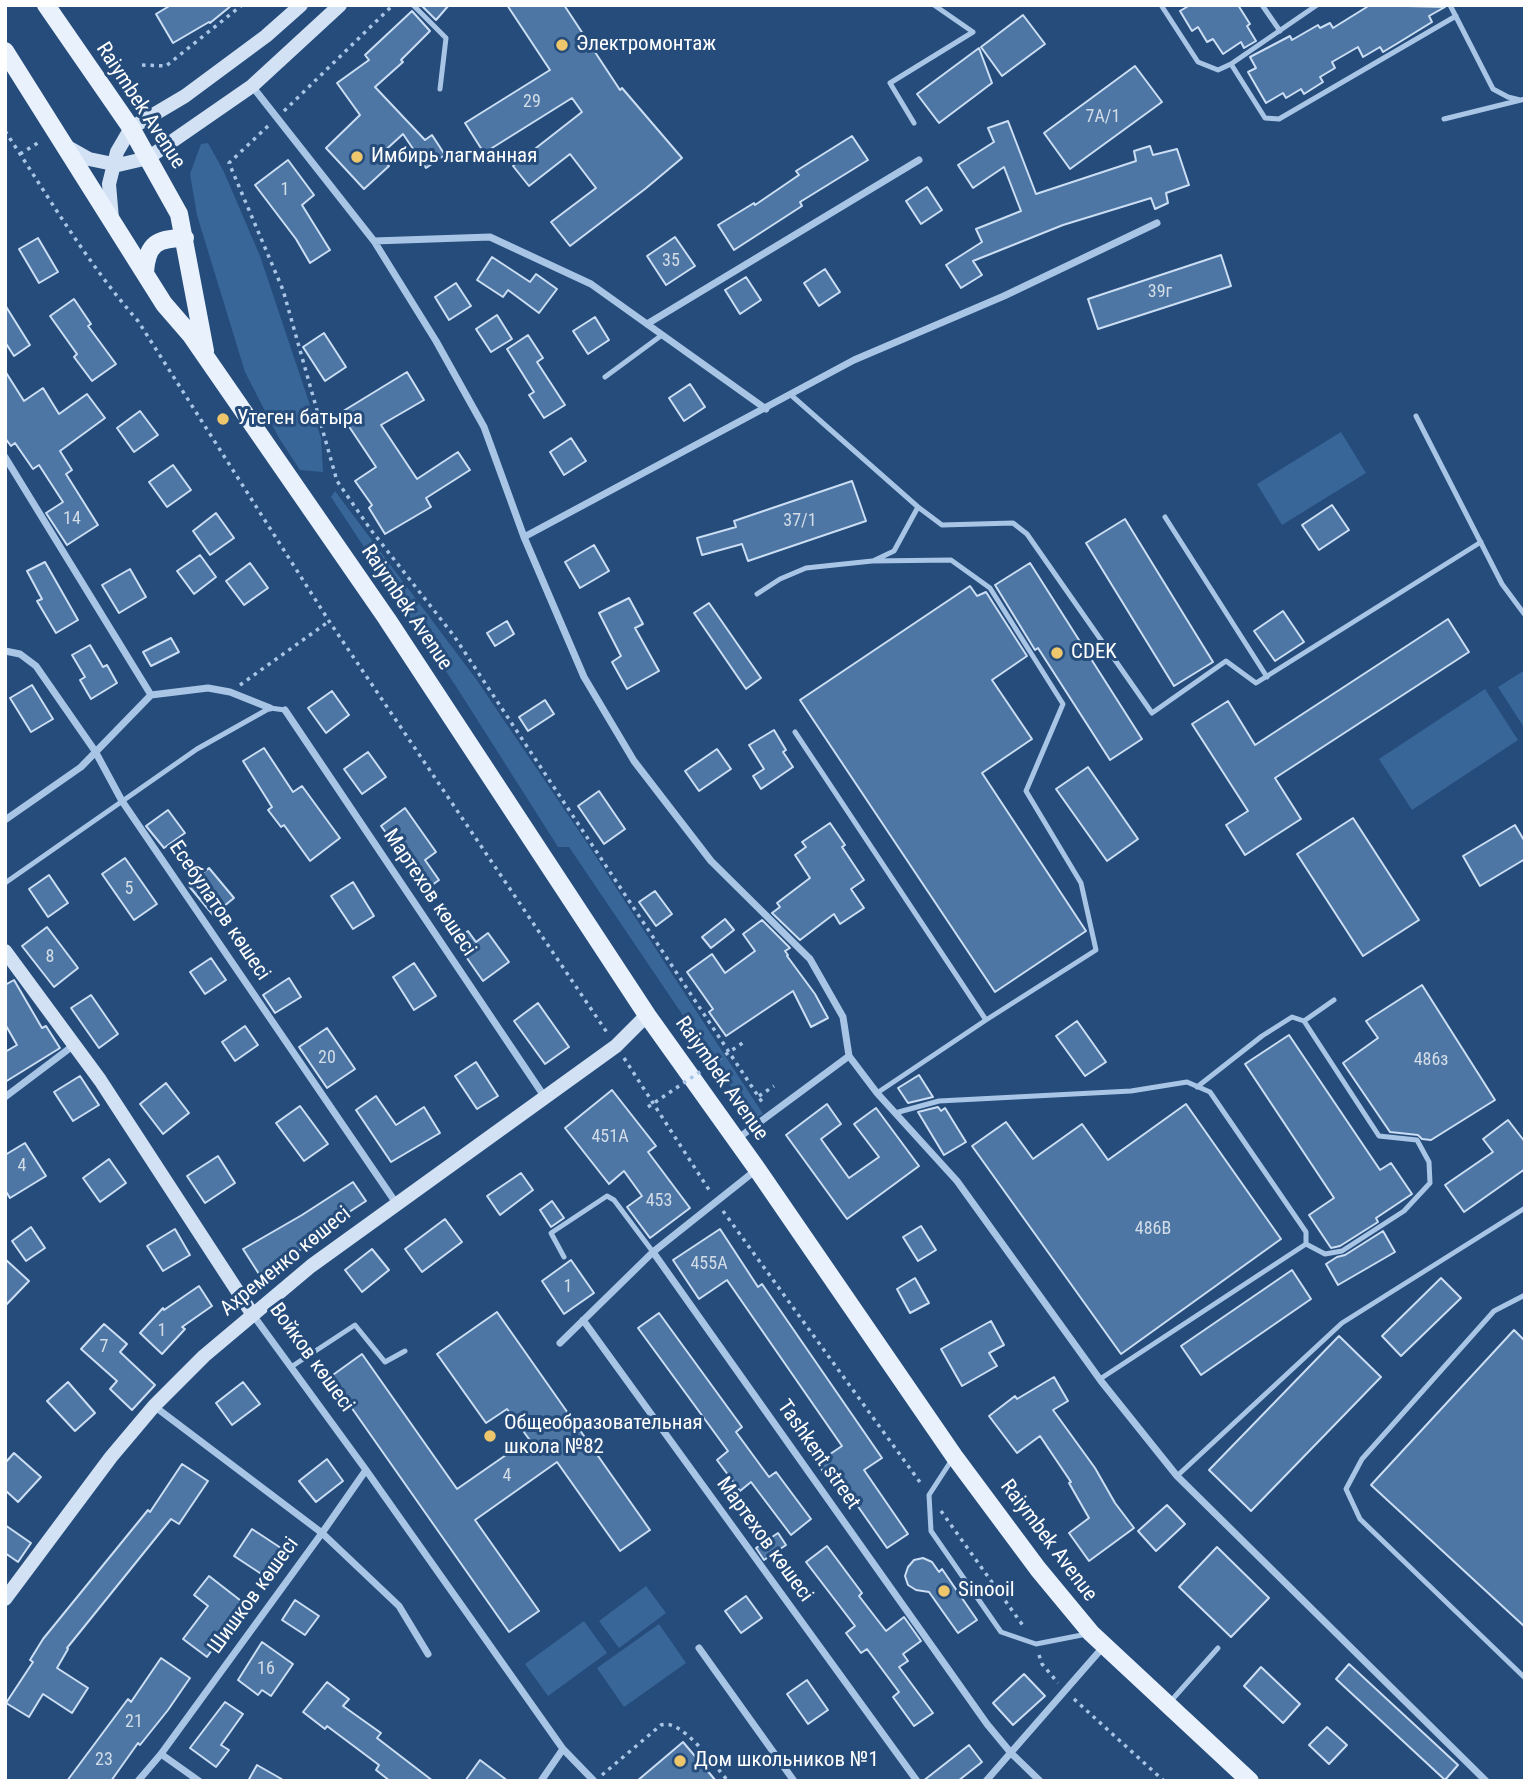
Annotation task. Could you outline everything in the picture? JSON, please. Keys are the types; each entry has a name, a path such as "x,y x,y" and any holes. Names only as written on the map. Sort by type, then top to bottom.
{"main road":[{"name":"Raiymbek Avenue","path":"46,5 131,128 179,214 207,361"},
{"name":"Raiymbek Avenue","path":"5,51 164,304 190,334 387,619 648,1015 954,1456 1038,1569 1098,1639 1250,1781"},
{"path":"145,272 146,256 151,246 160,241 185,238"}],"street":[{"path":"112,219 108,184 117,152 131,128 185,96 266,36 301,5"},
{"path":"66,146 89,159 118,165 148,158 252,86 340,5"},
{"path":"252,86 374,240 436,341 484,427 524,537 584,677 634,761 711,862 810,959 843,1017 849,1056 877,1093 957,1181 1100,1378 1177,1476 1486,1781"},
{"path":"647,324 919,160"},
{"path":"524,537 854,360 1004,296 1157,223"},
{"path":"374,240 490,237 591,284 766,409"},
{"path":"5,457 151,695"},
{"name":"Есебулатов көшесі","path":"5,651 20,654 36,666 95,751 122,801 396,1203"},
{"path":"5,820 81,767 151,695 208,688 230,692 270,708"},
{"name":"Мартехов көшесі","path":"285,710 544,1096"},
{"name":"Войков көшесі","path":"5,951 100,1080 253,1315 563,1749 594,1781"},
{"name":"Ахременко көшесі","path":"5,1600 111,1457 153,1406 204,1356 311,1266 616,1046 648,1015"},
{"path":"5,1097 74,1045"},
{"path":"736,1139 849,1056"},
{"path":"561,1343 653,1252 757,1169"},
{"name":"Tashkent street","path":"653,1252 979,1713 1011,1753 1040,1781"},
{"name":"Мартехов көшесі","path":"583,1320 917,1781"},
{"name":"Шишков көшесі","path":"138,1781 161,1754 322,1533 153,1406"},
{"path":"366,1470 322,1533 399,1606 428,1654"},
{"path":"986,1781 1065,1691 1098,1639"},
{"path":"699,1648 794,1781"},
{"path":"541,1781 563,1749"},
{"path":"161,1754 199,1781"}],"lane":[{"path":"413,5 446,38 440,89"},
{"path":"914,123 890,83 973,32 934,5"},
{"path":"1161,5 1198,62 1217,70 1231,64 1317,5"},
{"path":"1262,5 1280,31"},
{"path":"1301,5 1306,13"},
{"path":"1450,5 1493,89 1508,97 1522,99"},
{"path":"1231,64 1265,118 1279,119 1456,16"},
{"path":"1444,119 1522,99"},
{"path":"605,377 662,335"},
{"path":"791,395 918,507 943,525 1013,523 1027,534 1152,713 1226,661 1256,683 1481,542"},
{"path":"1416,416 1502,584 1525,615"},
{"path":"872,561 894,551 918,507"},
{"path":"1165,516 1266,677"},
{"path":"757,594 780,579 806,568 872,561 951,560 990,588 1063,704 1026,791 1081,883 1096,950 877,1093"},
{"path":"5,883 197,749 270,708 285,710"},
{"path":"794,733 986,1020"},
{"path":"1304,1021 1334,1000"},
{"path":"1197,1087 1262,1036 1292,1017 1304,1021 1380,1136 1417,1140 1429,1162 1430,1183 1404,1211 1342,1251 1325,1254 1306,1244"},
{"path":"895,1113 939,1101 1131,1091 1187,1082 1210,1092 1306,1232 1306,1244"},
{"path":"564,1257 551,1233 607,1196 614,1200 653,1252"},
{"path":"1177,1476 1342,1323 1525,1208"},
{"path":"1100,1378 1306,1244"},
{"path":"1525,1295 1494,1311 1362,1459 1346,1489 1360,1519 1525,1678"},
{"path":"291,1367 355,1325 385,1362 405,1351"},
{"path":"954,1456 929,1494 931,1531 1001,1632 1036,1644 1098,1639"},
{"path":"1167,1704 1218,1648"}],"path":[{"path":"142,65 166,66 242,5"},
{"path":"393,5 229,163 284,290 337,481 371,530 454,636 759,1096 774,1086"},
{"path":"5,131 86,254 138,321 328,621 616,1046 716,1200 1036,1644 1042,1664 1065,1691 1164,1781"},
{"path":"20,154 41,141"},
{"path":"230,692 328,621"},
{"path":"648,1107 744,1042"},
{"path":"674,1146 680,1143"},
{"path":"594,1781 661,1725 667,1723 676,1725 688,1735 727,1781"}],"shaded area":[{"path":"208,143 224,172 260,256 321,438 323,472 300,470 279,438 245,372 197,215 190,174 201,144"},
{"path":"1341,432 1366,473 1282,525 1257,484"},
{"path":"335,491 476,679 585,840 763,1114 755,1118 751,1116 569,847 558,847 331,497"},
{"path":"1525,670 1525,729 1498,687"},
{"path":"1485,689 1518,740 1412,810 1379,759"},
{"path":"646,1586 666,1613 619,1648 599,1621"},
{"path":"584,1621 607,1653 548,1696 525,1664"},
{"path":"659,1624 686,1663 624,1707 597,1668"}],"building":[{"path":"171,5 232,5 210,23 173,43 156,14"},
{"path":"421,5 449,5 436,20"},
{"path":"507,5 564,5 620,90 622,88 682,158 570,246 551,222 596,188 570,154 529,186 513,166 582,112 572,98 484,153 465,123 550,70"},
{"path":"1190,5 1238,5 1250,24 1247,26 1256,41 1244,48 1241,42 1223,54 1213,39 1207,42 1198,27 1192,31 1180,11"},
{"path":"1370,5 1445,7 1429,16 1432,22 1383,52 1380,47 1363,57 1358,47 1332,62 1335,68 1320,77 1323,82 1304,94 1301,89 1286,98 1283,93 1266,103 1248,72 1256,68 1250,57 1290,36 1292,40 1318,25 1320,28 1330,23 1333,28"},
{"path":"412,11 430,31 401,60 403,62 375,87 425,140 432,135 445,155 426,168 403,134 379,156 389,166 364,189 326,148 360,115 337,83 369,60 365,55"},
{"path":"1023,15 1045,44 1002,76 981,47"},
{"path":"979,48 992,83 939,123 917,94"},
{"path":"1135,66 1162,102 1070,169 1044,133"},
{"path":"1008,121 1036,194 1136,161 1134,151 1150,146 1153,155 1177,149 1189,185 1166,193 1168,203 1155,209 1151,198 1063,225 973,261 982,275 961,288 946,265 982,242 976,229 1021,211 1004,167 973,188 958,165 994,142 988,128"},
{"path":"852,136 868,160 800,202 802,206 734,250 718,225 754,203 755,205 799,175 796,171"},
{"path":"288,160 314,195 302,205 330,250 310,263 296,239 255,185"},
{"path":"927,187 942,210 921,224 906,201"},
{"path":"675,237 695,266 666,285 647,256"},
{"path":"38,238 58,272 39,283 19,249"},
{"path":"1221,255 1231,286 1098,329 1088,299"},
{"path":"492,257 530,282 536,274 557,289 539,313 508,290 503,297 477,280"},
{"path":"825,269 840,292 819,306 804,283"},
{"path":"746,277 761,300 740,314 725,290"},
{"path":"456,283 471,306 449,320 435,297"},
{"path":"74,299 91,324 88,326 116,364 92,381 50,316"},
{"path":"5,305 30,345 14,356 5,342"},
{"path":"497,315 512,339 491,352 476,329"},
{"path":"595,317 609,340 588,354 573,331"},
{"path":"324,333 346,367 325,381 303,347"},
{"path":"528,335 543,358 537,362 565,405 544,418 529,395 534,392 507,349"},
{"path":"5,371 24,401 43,388 59,414 87,394 105,418 60,451 72,470 66,474 98,525 67,545 46,513 63,502 39,465 33,469 15,443 11,446 5,438"},
{"path":"407,372 424,400 381,425 417,479 458,452 470,470 426,498 431,507 385,534 369,508 372,505 355,481 376,467 340,413"},
{"path":"690,384 705,407 684,421 669,398"},
{"path":"140,411 158,435 134,452 117,428"},
{"path":"571,438 586,461 564,475 550,452"},
{"path":"173,465 191,490 167,507 149,482"},
{"path":"852,481 866,521 748,561 742,544 702,555 697,538 736,527 734,521"},
{"path":"1332,505 1349,530 1319,550 1302,525"},
{"path":"216,513 234,538 210,555 193,531"},
{"path":"1125,519 1213,662 1174,686 1086,543"},
{"path":"594,545 609,571 580,588 565,562"},
{"path":"200,555 216,577 194,594 177,571"},
{"path":"45,562 78,620 56,633 37,601 42,599 27,571"},
{"path":"250,563 268,588 244,605 226,581"},
{"path":"1030,563 1142,739 1110,760 1038,648 1035,650 995,585"},
{"path":"130,569 146,597 119,613 102,585"},
{"path":"970,586 977,596 986,592 1027,656 992,680 1032,739 982,773 1086,931 995,992 800,700"},
{"path":"629,598 643,624 635,628 659,671 627,689 612,662 621,656 599,613"},
{"path":"709,603 761,678 746,689 694,613"},
{"path":"1283,611 1304,642 1275,661 1254,631"},
{"path":"1448,619 1469,652 1275,778 1301,819 1245,855 1226,825 1248,811 1192,724 1228,701 1255,745"},
{"path":"507,621 514,634 495,646 487,633"},
{"path":"171,638 179,652 151,666 143,652"},
{"path":"90,645 103,667 107,665 117,683 91,699 80,680 85,677 72,655"},
{"path":"32,685 53,719 31,732 10,698"},
{"path":"332,691 349,715 326,733 308,708"},
{"path":"545,700 554,714 528,731 519,717"},
{"path":"774,730 793,767 761,789 753,776 764,769 749,745"},
{"path":"264,748 293,792 302,786 340,838 310,861 284,825 281,827 268,810 272,807 243,761"},
{"path":"717,749 731,769 699,791 685,771"},
{"path":"368,752 386,777 362,794 344,769"},
{"path":"1088,767 1138,839 1107,861 1056,789"},
{"path":"599,791 625,829 604,844 578,806"},
{"path":"405,808 436,852 425,860 439,880 424,891 416,879 419,877 381,826"},
{"path":"168,810 185,833 164,848 146,826"},
{"path":"1353,818 1419,920 1363,956 1297,854"},
{"path":"830,823 864,880 851,889 864,908 840,924 834,914 800,940 772,913 780,907 777,903 810,878 795,855 806,847 802,842"},
{"path":"1515,825 1525,842 1525,859 1480,886 1463,856"},
{"path":"125,858 157,904 134,920 102,874"},
{"path":"209,868 234,898 213,915 188,885"},
{"path":"49,875 68,903 48,917 29,889"},
{"path":"353,882 374,916 353,929 331,896"},
{"path":"655,891 672,914 656,926 639,902"},
{"path":"725,919 734,930 711,948 702,937"},
{"path":"762,920 790,948 785,951 787,956 815,994 828,1018 811,1027 793,991 726,1036 709,1012 713,1009 687,972 712,954 725,973 755,951 743,934"},
{"path":"47,927 78,968 54,987 22,946"},
{"path":"468,931 476,942 488,933 509,962 483,981 455,941"},
{"path":"211,958 226,980 205,994 190,972"},
{"path":"414,963 436,996 414,1010 393,977"},
{"path":"289,978 301,997 275,1013 263,995"},
{"path":"14,980 42,1028 46,1026 60,1048 5,1082 5,1052 17,1045 5,1024 5,985"},
{"path":"1422,985 1495,1100 1431,1140 1422,1139 1418,1135 1390,1132 1343,1063 1378,1038 1366,1021"},
{"path":"91,995 118,1034 99,1048 71,1008"},
{"path":"538,1003 569,1047 545,1064 514,1021"},
{"path":"1077,1021 1106,1062 1085,1076 1056,1036"},
{"path":"245,1026 258,1045 235,1061 222,1042"},
{"path":"327,1028 355,1069 327,1088 299,1047"},
{"path":"1289,1035 1380,1170 1391,1163 1412,1194 1376,1218 1378,1222 1340,1246 1331,1248 1309,1215 1334,1198 1245,1064"},
{"path":"476,1062 498,1096 477,1109 455,1076"},
{"path":"919,1075 933,1097 908,1103 898,1088"},
{"path":"80,1076 99,1105 73,1121 54,1092"},
{"path":"166,1083 189,1113 163,1134 140,1104"},
{"path":"612,1090 656,1146 648,1152 690,1208 650,1238 627,1207 642,1196 624,1171 609,1184 565,1128"},
{"path":"376,1096 396,1125 424,1107 440,1133 391,1162 356,1110"},
{"path":"827,1104 841,1124 821,1139 849,1178 879,1157 854,1124 876,1108 919,1166 847,1219 786,1135"},
{"path":"1186,1104 1281,1239 1121,1354 972,1146 1006,1122 1033,1159 1082,1124 1108,1160"},
{"path":"300,1106 328,1144 304,1161 276,1123"},
{"path":"938,1107 941,1111 945,1108 966,1142 944,1155 918,1112"},
{"path":"1508,1120 1525,1142 1525,1169 1464,1212 1445,1185 1493,1152 1483,1139"},
{"path":"25,1143 46,1176 10,1198 5,1190 5,1155"},
{"path":"218,1156 235,1183 205,1203 187,1176"},
{"path":"109,1159 126,1183 100,1202 83,1178"},
{"path":"521,1173 533,1190 500,1215 487,1196"},
{"path":"353,1182 366,1201 314,1235 317,1240 259,1274 243,1249"},
{"path":"552,1201 564,1218 551,1227 540,1210"},
{"path":"445,1219 462,1242 422,1272 405,1249"},
{"path":"921,1226 936,1250 918,1261 903,1237"},
{"path":"31,1227 45,1248 26,1261 12,1241"},
{"path":"175,1229 190,1255 163,1271 147,1246"},
{"path":"720,1229 758,1287 762,1284 882,1458 864,1470 908,1534 887,1548 843,1485 836,1490 817,1463 842,1446 727,1280 699,1299 673,1260"},
{"path":"1383,1231 1395,1252 1338,1285 1326,1264"},
{"path":"372,1249 389,1270 362,1292 345,1270"},
{"path":"5,1259 29,1281 5,1306"},
{"path":"571,1260 594,1293 564,1314 542,1281"},
{"path":"1292,1270 1311,1299 1201,1375 1181,1346"},
{"path":"915,1278 929,1303 910,1313 897,1289"},
{"path":"1441,1278 1461,1298 1401,1356 1382,1336"},
{"path":"199,1286 212,1306 182,1327 185,1329 162,1354 140,1333 163,1308 164,1310"},
{"path":"497,1312 650,1530 620,1551 557,1462 475,1520 539,1611 509,1632 330,1377 362,1354 457,1489 529,1439 507,1409 486,1423 437,1354"},
{"path":"659,1313 742,1427 736,1432 769,1477 776,1472 811,1519 791,1535 751,1482 740,1491 717,1460 728,1451 638,1328"},
{"path":"991,1321 1004,1345 989,1353 997,1366 962,1386 941,1349"},
{"path":"104,1324 127,1344 120,1352 155,1385 132,1410 110,1389 117,1381 81,1349"},
{"path":"1514,1330 1525,1341 1525,1627 1371,1485"},
{"path":"1339,1336 1381,1377 1251,1511 1209,1470"},
{"path":"1054,1377 1068,1401 1053,1410 1134,1528 1089,1561 1069,1533 1089,1518 1069,1483 1071,1482 1040,1436 1017,1453 989,1416 1015,1396 1017,1399"},
{"path":"68,1382 95,1413 75,1431 47,1401"},
{"path":"243,1382 260,1404 232,1425 216,1403"},
{"path":"14,1453 41,1477 18,1502 5,1490 5,1463"},
{"path":"327,1459 343,1481 316,1502 299,1481"},
{"path":"182,1464 208,1481 179,1524 171,1519 67,1648 57,1668 88,1688 72,1713 43,1694 29,1717 6,1703 33,1662 30,1660 43,1639 148,1510 150,1512"},
{"path":"1167,1505 1185,1524 1156,1551 1138,1531"},
{"path":"5,1525 31,1543 18,1562 5,1553"},
{"path":"252,1529 284,1550 266,1577 234,1556"},
{"path":"778,1533 786,1545 764,1560 756,1548"},
{"path":"827,1546 862,1593 859,1596 886,1631 904,1617 921,1641 903,1654 908,1661 899,1667 933,1713 914,1726 893,1697 899,1692 867,1649 861,1653 846,1633 855,1626 806,1562"},
{"path":"1217,1547 1269,1598 1231,1637 1179,1587"},
{"path":"923,1558 932,1562 939,1572 942,1569 977,1620 958,1633 929,1592 916,1590 908,1585 905,1576 908,1567 914,1560"},
{"path":"209,1576 245,1604 207,1657 183,1639 208,1606 194,1595"},
{"path":"746,1596 762,1618 741,1633 725,1611"},
{"path":"295,1600 319,1616 305,1635 282,1620"},
{"path":"262,1642 293,1664 271,1696 262,1690 258,1695 238,1680"},
{"path":"161,1658 190,1678 168,1710 140,1745 138,1743 111,1781 67,1781 128,1699 131,1702"},
{"path":"1349,1664 1458,1765 1445,1780 1336,1679"},
{"path":"1261,1667 1300,1704 1283,1723 1244,1686"},
{"path":"1024,1674 1045,1696 1013,1725 993,1703"},
{"path":"807,1680 828,1710 808,1724 787,1694"},
{"path":"327,1682 349,1699 343,1706 381,1733 377,1738 433,1781 390,1781 376,1770 379,1765 327,1726 325,1729 303,1712"},
{"path":"225,1702 243,1714 221,1745 229,1750 216,1767 190,1748"},
{"path":"1327,1727 1347,1745 1329,1764 1309,1745"},
{"name":"Дом школьников №1","path":"683,1742 716,1781 637,1781"},
{"path":"969,1745 982,1762 958,1781 923,1781"},
{"path":"480,1760 508,1781 465,1781"},
{"path":"257,1765 285,1781 248,1781"}],"place":[{"name":"Электромонтаж","path":"562,45"},
{"name":"Имбирь лагманная","path":"357,157"},
{"name":"Утеген батыра","path":"223,419"},
{"name":"CDEK","path":"1057,653"},
{"name":"Общеобразовательная школа №82","path":"490,1436"},
{"name":"Sinooil","path":"944,1591"},
{"name":"Дом школьников №1","path":"680,1761"}]}
